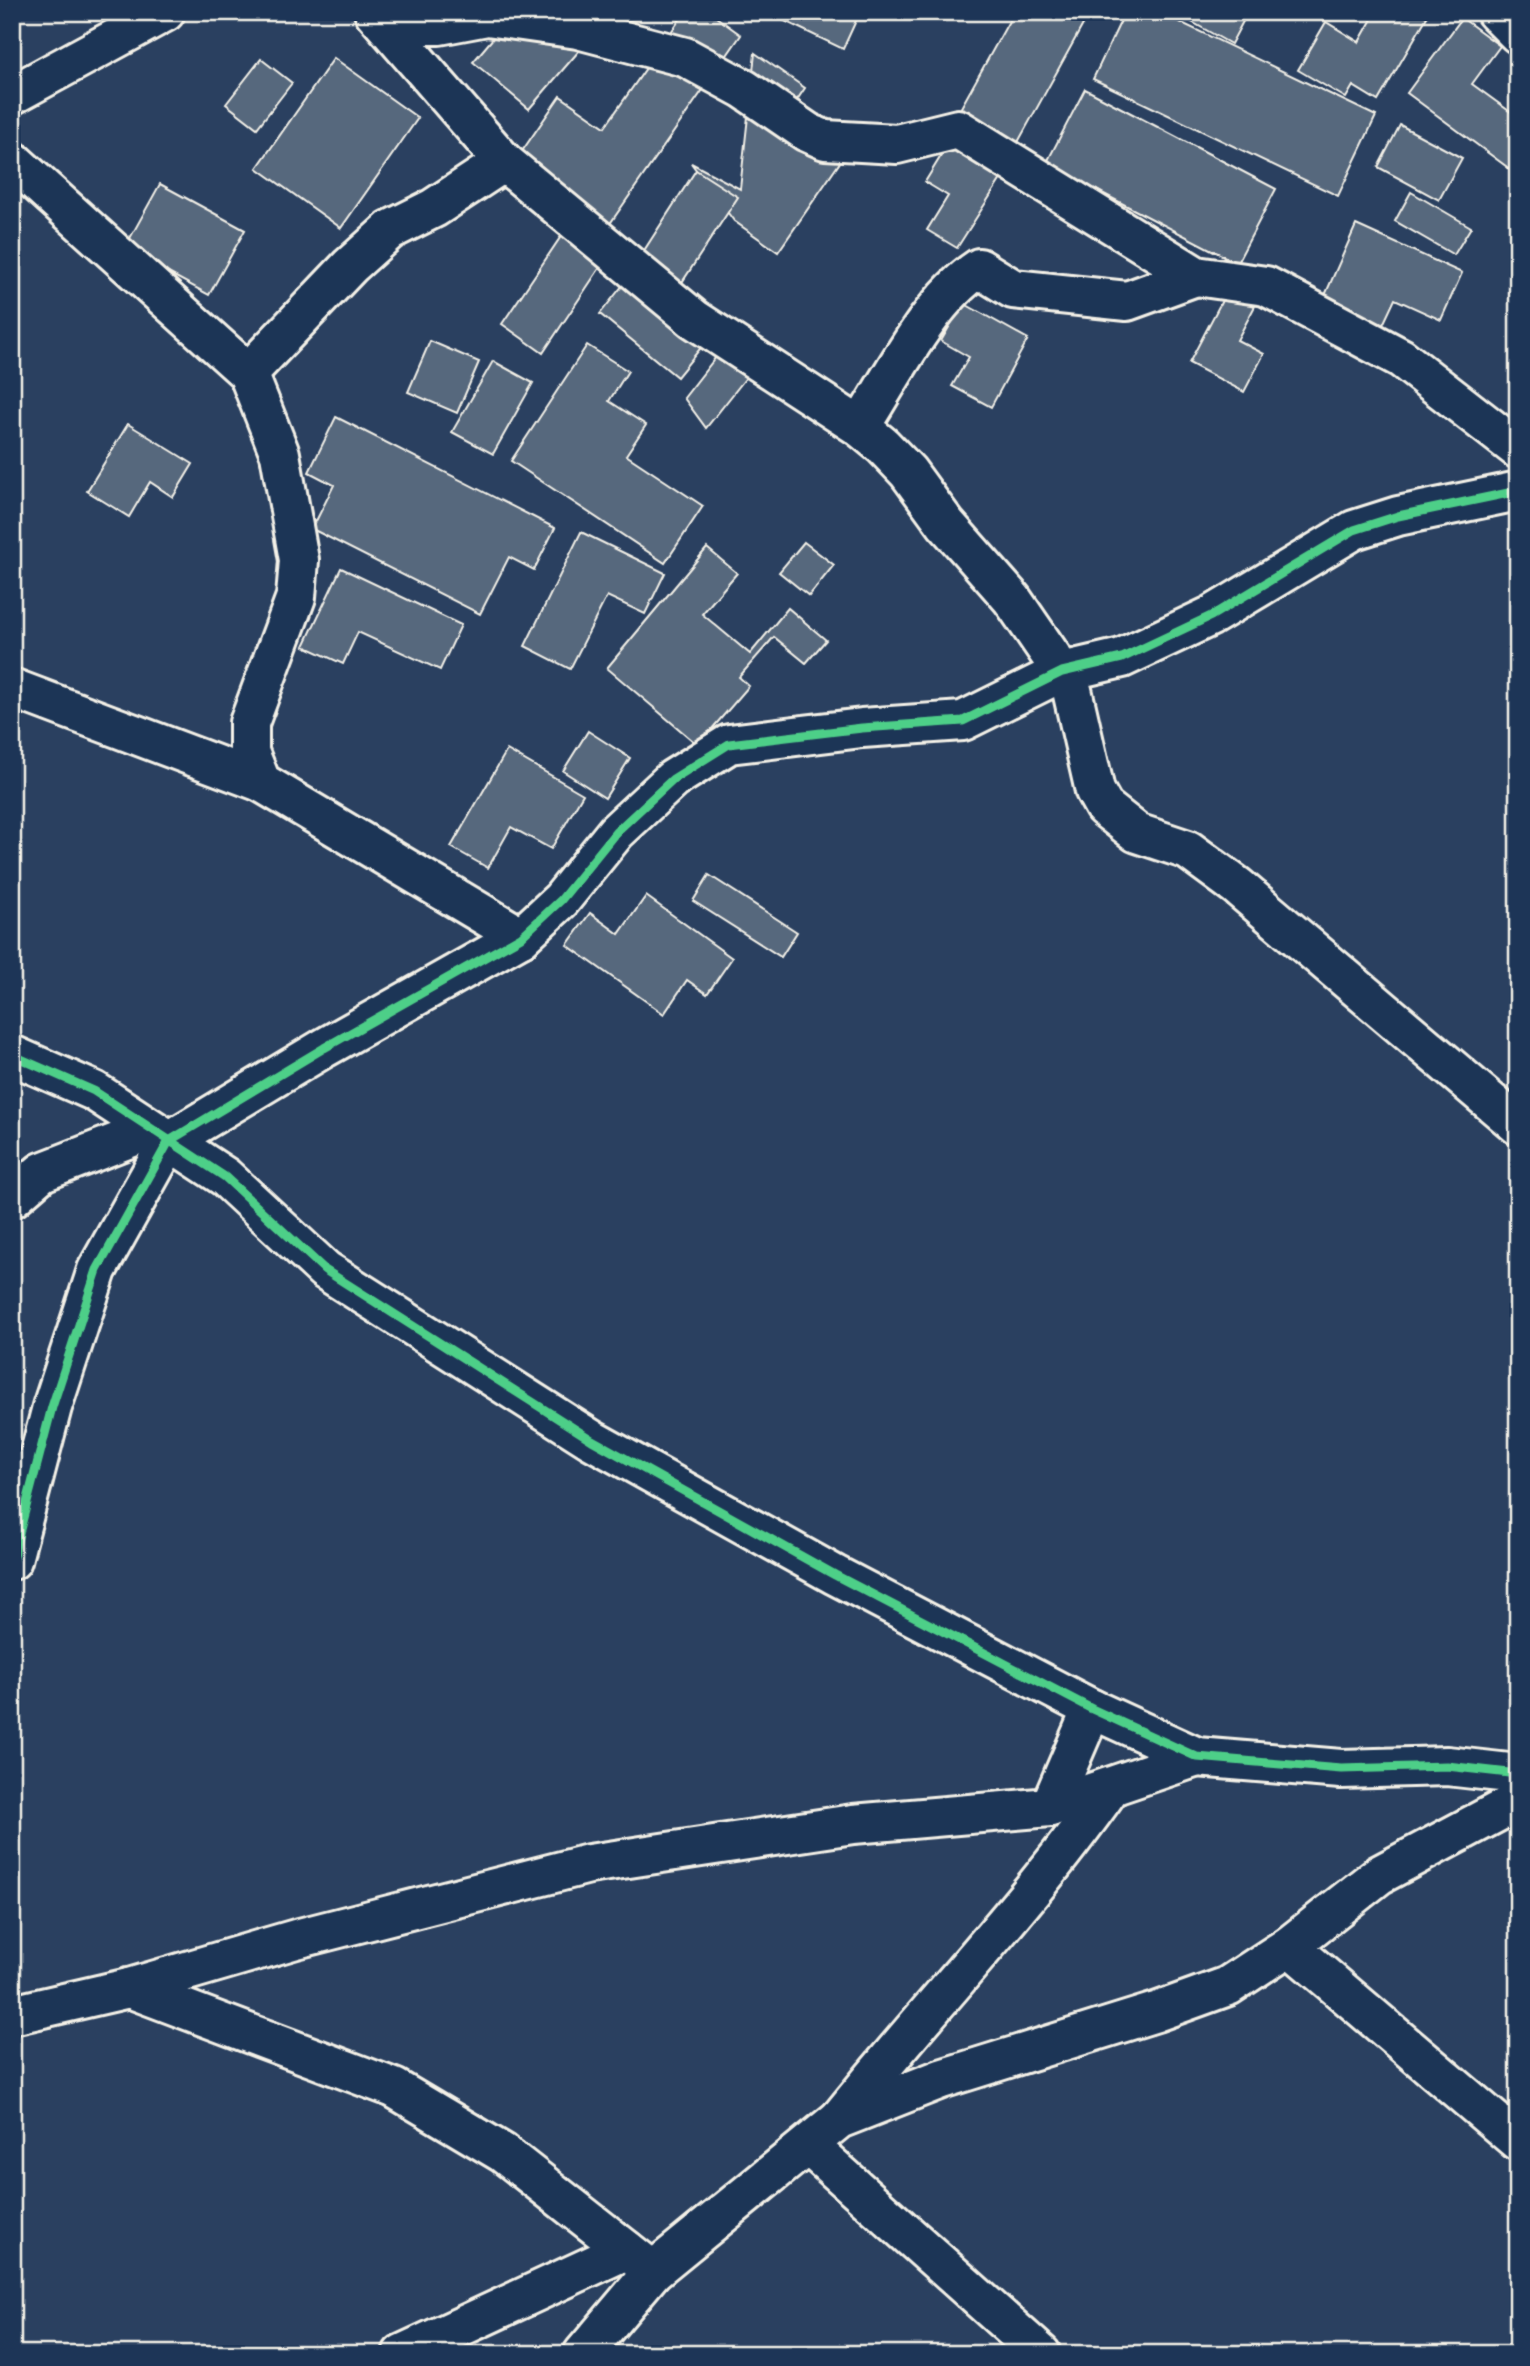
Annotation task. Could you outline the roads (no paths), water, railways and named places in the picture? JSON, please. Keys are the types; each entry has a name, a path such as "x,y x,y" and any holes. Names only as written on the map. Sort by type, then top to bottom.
{"street":[{"path":"12,95 165,12"},
{"path":"1496,12 1518,34"},
{"path":"380,19 439,25 488,16 605,36 685,58 744,89 807,132 825,139 897,144 958,130 1196,276 1266,286 1389,352 1518,449"},
{"path":"380,19 504,162 694,319 860,427 908,472 946,524 1012,599 1062,672 1072,690 1095,791 1104,807 1138,833 1188,850 1237,886 1518,1125"},
{"path":"12,160 248,373 280,454 299,559 296,597 249,723 248,752 261,782"},
{"path":"248,373 350,266 390,230 434,208 504,162"},
{"path":"860,427 921,332 961,280 979,268 1013,289 1127,301 1196,276"},
{"path":"12,1198 42,1172 160,1136 522,937 561,900 616,832 656,794 673,779 729,744 862,728 963,721 1062,672 1122,658 1198,622 1354,530 1398,516 1518,491"},
{"path":"12,688 261,782 522,937"},
{"path":"12,1055 94,1090 225,1177 325,1270 592,1440 835,1575 1092,1709 1197,1757 1341,1769 1447,1766 1518,1773"},
{"path":"12,1560 52,1407 97,1269 160,1136"},
{"path":"1050,1807 1092,1709"},
{"path":"12,2015 129,1988 296,1939 589,1864 853,1824 1050,1807 1197,1757"},
{"path":"402,2354 639,2261 809,2146 839,2119 902,2041 1066,1851 1110,1788"},
{"path":"839,2119 941,2079 1156,2012 1228,1986 1289,1946 1379,1875 1518,1801"},
{"path":"1289,1946 1518,2141"},
{"path":"129,1988 394,2088 503,2153 639,2261"},
{"path":"809,2146 1041,2354"},
{"path":"583,2354 639,2261"}]}
